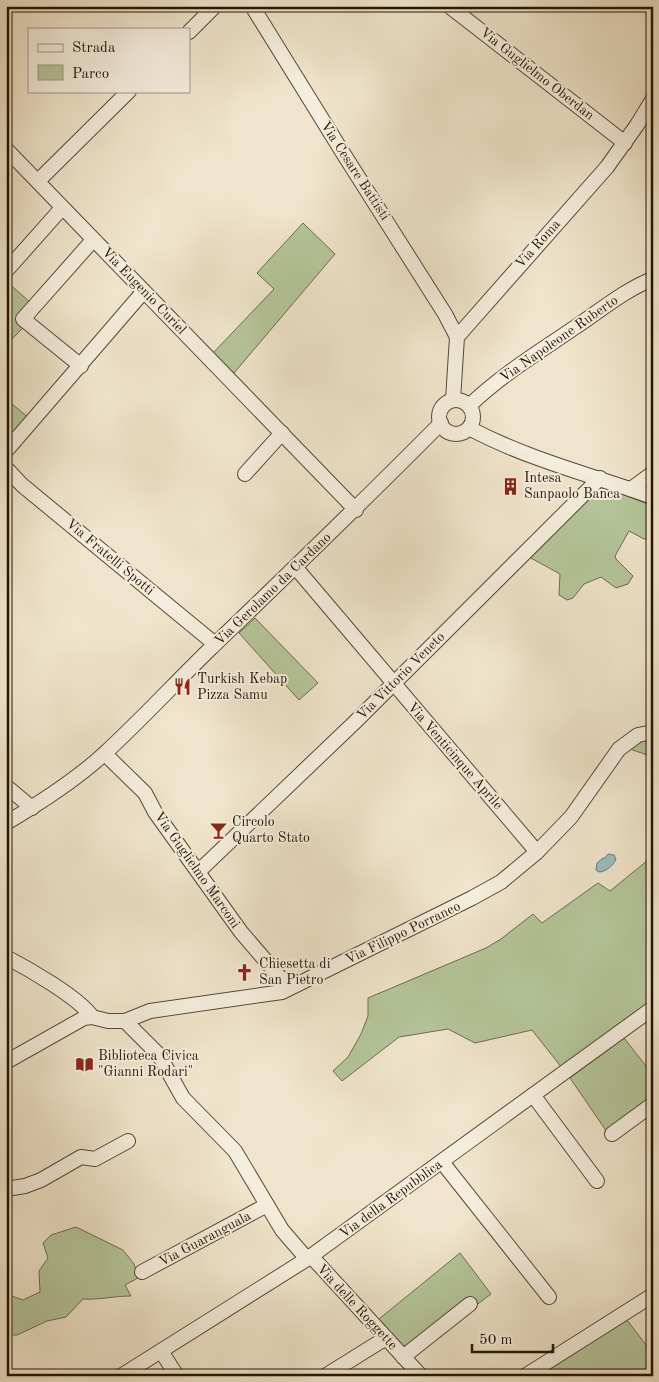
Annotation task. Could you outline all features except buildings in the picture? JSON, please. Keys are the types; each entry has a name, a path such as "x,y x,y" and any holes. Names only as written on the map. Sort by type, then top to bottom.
{"street":[{"path":"190,31 215,6"},
{"name":"Via Cesare Battisti","path":"252,6 458,337"},
{"name":"Via Guglielmo Oberdan","path":"450,6 625,143"},
{"path":"38,181 128,92"},
{"name":"Via Roma","path":"458,337 608,167 653,99"},
{"name":"Via Eugenio Curiel","path":"6,149 356,510"},
{"path":"6,271 62,208"},
{"path":"81,366 23,319 94,240"},
{"name":"Via Napoleone Ruberto","path":"469,406 486,389 532,357 630,290 653,279"},
{"path":"6,451 144,291"},
{"path":"453,400 458,337"},
{"path":"453,400 465,402 469,406 473,414 472,424 469,428 465,432 453,434 448,432 441,423 440,413 444,405 453,400"},
{"name":"Via Gerolamo da Cardano","path":"6,823 32,808 82,773 104,754 215,644 356,510 441,423"},
{"path":"469,428 497,443 520,452 653,497"},
{"path":"245,474 282,433"},
{"name":"Via Fratelli Spotti","path":"6,468 22,485 215,644"},
{"path":"631,489 653,473"},
{"name":"Via Vittorio Veneto","path":"199,871 394,684 600,478"},
{"name":"Via Venticinque Aprile","path":"296,568 537,852"},
{"name":"Via Filippo Porraneo","path":"92,1017 108,1021 125,1021 150,1011 282,992 487,890 502,882 537,852 570,817 619,749 638,735 653,732"},
{"name":"Via Guglielmo Marconi","path":"104,754 145,793 155,812 241,932 289,988"},
{"path":"6,786 32,808"},
{"path":"6,957 24,966 69,996 88,1010 92,1017 84,1018 6,1062"},
{"name":"Via della Repubblica","path":"121,1376 309,1258 653,1008"},
{"name":"Via Guaranguala","path":"125,1021 159,1055 183,1098 235,1151 282,1230 309,1258"},
{"path":"533,1095 597,1181"},
{"path":"612,1134 653,1104"},
{"path":"6,1189 25,1186 42,1180 81,1157 95,1159 128,1141"},
{"path":"442,1162 549,1297"},
{"name":"Via Guaranguala","path":"142,1272 267,1205"},
{"name":"Via delle Roggette","path":"309,1258 421,1376"},
{"path":"525,1376 653,1294"},
{"name":"Via delle Roggette","path":"403,1357 470,1304"},
{"path":"324,1376 386,1338"},
{"path":"161,1351 177,1376"}],"green space":[{"path":"303,223 335,254 234,373 213,353 274,289 257,273"},
{"path":"6,281 31,303 25,326 6,345"},
{"path":"6,399 29,418 6,445"},
{"path":"601,486 653,506 653,538 644,539 629,531 615,556 633,576 628,584 616,588 601,577 584,584 573,598 567,600 559,595 560,574 529,557"},
{"path":"255,618 318,683 299,700 239,633"},
{"path":"653,738 653,757 627,748 638,741"},
{"path":"653,856 653,999 562,1068 532,1030 475,1043 448,1029 399,1037 342,1081 333,1071 348,1057 361,1034 368,1016 368,998 486,948 533,914 542,923 598,883 610,891"},
{"path":"624,1038 653,1075 653,1098 607,1132 570,1078"},
{"path":"76,1227 123,1250 134,1264 138,1278 125,1285 131,1296 83,1299 66,1317 47,1321 17,1335 6,1335 6,1294 23,1300 40,1292 39,1271 48,1258 43,1243 51,1235"},
{"path":"460,1253 491,1294 475,1306 467,1297 408,1345 403,1346 379,1319"},
{"path":"627,1320 653,1354 653,1376 539,1376"}],"water":[{"path":"608,854 614,855 615,861 612,866 599,872 596,870 597,863"}],"place":[{"name":"Intesa Sanpaolo Banca","path":"510,486"},
{"name":"Turkish Kebap Pizza Samu","path":"183,687"},
{"name":"Circolo Quarto Stato","path":"218,830"},
{"name":"Chiesetta di San Pietro","path":"245,972"},
{"name":"Biblioteca Civica \"Gianni Rodari\"","path":"84,1064"}]}
